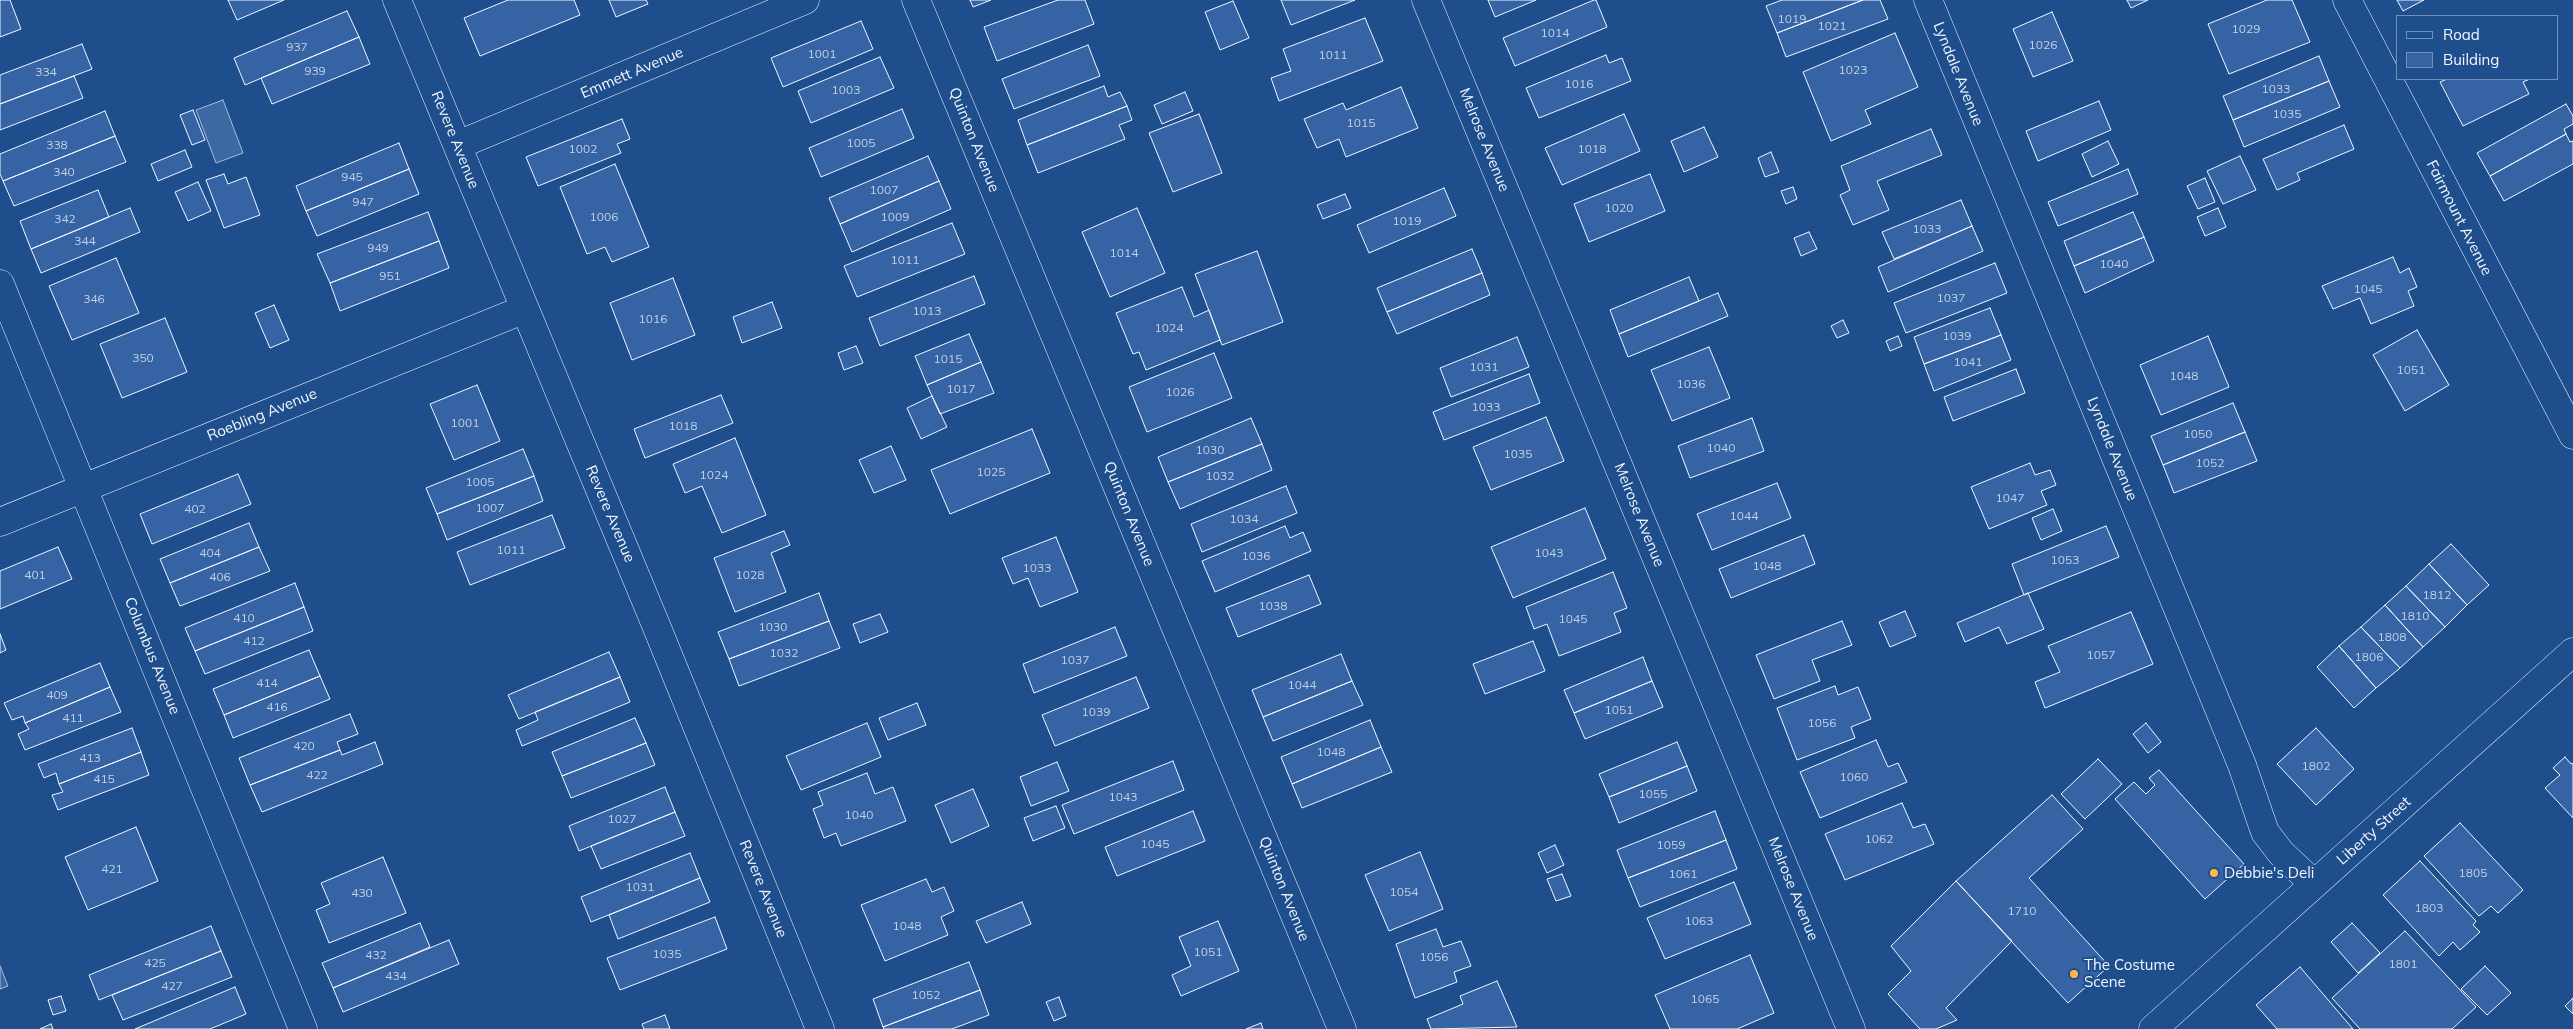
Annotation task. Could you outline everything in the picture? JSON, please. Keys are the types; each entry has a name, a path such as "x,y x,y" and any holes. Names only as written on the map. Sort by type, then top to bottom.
{"street":[{"name":"Revere Avenue","path":"397,0 820,1029"},
{"name":"Emmett Avenue","path":"458,145 805,0"},
{"name":"Quinton Avenue","path":"916,0 1342,1029"},
{"name":"Melrose Avenue","path":"1426,0 1851,1029"},
{"name":"Lyndale Avenue","path":"1928,0 2242,766 2265,832 2281,853 2314,884"},
{"name":"Fairmount Avenue","path":"2347,0 2573,436"},
{"name":"Columbus Avenue","path":"0,284 303,1029"},
{"name":"Roebling Avenue","path":"0,522 524,309"},
{"name":"Liberty Street","path":"2153,1029 2573,652"}],"water":[{"path":"223,100 243,153 216,163 196,110"},
{"path":"0,966 8,986 0,989"}],"building":[{"path":"0,0 10,0 21,29 0,37"},
{"path":"228,0 284,0 237,20"},
{"path":"508,0 574,0 580,15 480,56 464,18"},
{"path":"609,0 646,0 648,4 616,17"},
{"path":"970,0 991,0 973,7"},
{"path":"1058,0 1085,0 1094,24 997,61 984,27"},
{"path":"1281,0 1355,0 1291,25"},
{"path":"1488,0 1536,0 1495,17"},
{"path":"1596,0 1607,27 1515,66 1503,38"},
{"path":"1782,0 1863,0 1777,33 1766,6"},
{"path":"1863,0 1880,0 1888,19 1786,57 1777,33"},
{"path":"2127,0 2148,0 2131,8"},
{"path":"2267,0 2292,0 2310,42 2229,74 2208,24"},
{"path":"2397,0 2424,0 2403,11"},
{"path":"1233,1 1249,38 1220,50 1205,12"},
{"path":"347,11 359,37 245,85 234,58"},
{"path":"2052,12 2073,61 2033,77 2013,29"},
{"path":"1365,18 1383,61 1279,101 1271,78 1291,71 1283,49"},
{"path":"861,21 873,49 783,87 771,58"},
{"path":"1895,33 1918,87 1865,110 1871,124 1831,141 1803,72"},
{"path":"359,37 370,64 272,104 261,78"},
{"path":"82,44 92,69 0,104 0,75"},
{"path":"1088,45 1100,76 1014,109 1002,79"},
{"path":"1606,55 1609,63 1622,58 1631,81 1539,118 1526,88"},
{"path":"2319,56 2329,81 2233,120 2223,96"},
{"path":"880,57 894,88 811,123 798,91"},
{"path":"74,76 83,98 0,130 0,104"},
{"path":"2445,80 2528,80 2523,82 2529,94 2463,126 2440,82"},
{"path":"2329,81 2340,107 2244,147 2233,120"},
{"path":"1104,86 1108,97 1120,92 1127,106 1027,145 1018,120"},
{"path":"1401,87 1418,128 1346,157 1339,139 1317,148 1304,119 1343,103 1346,110"},
{"path":"1185,92 1193,111 1162,124 1154,105"},
{"path":"2099,101 2111,130 2038,161 2026,131"},
{"path":"2566,104 2573,116 2573,124 2564,129 2566,134 2490,176 2477,153"},
{"path":"1127,106 1132,120 1119,125 1125,139 1038,173 1027,145"},
{"path":"902,109 914,138 821,177 809,148"},
{"path":"193,110 205,140 192,145 180,115"},
{"path":"105,111 115,136 3,181 0,174 0,154"},
{"path":"1199,114 1222,173 1173,192 1149,133"},
{"path":"1624,114 1640,151 1562,185 1545,148"},
{"path":"622,119 630,139 617,144 621,153 538,186 526,157"},
{"path":"2344,125 2354,149 2297,173 2300,180 2277,190 2263,159"},
{"path":"1704,127 1718,157 1684,172 1671,141"},
{"path":"1931,129 1942,155 1877,181 1889,210 1853,225 1840,195 1850,190 1841,166"},
{"path":"2566,134 2570,142 2573,141 2573,164 2504,201 2490,176"},
{"path":"115,136 126,162 14,206 3,181"},
{"path":"2108,141 2119,164 2092,177 2082,154"},
{"path":"399,143 409,169 306,211 296,186"},
{"path":"185,150 192,167 158,181 151,164"},
{"path":"1771,152 1779,172 1765,177 1758,158"},
{"path":"928,156 939,181 840,224 829,198"},
{"path":"2240,156 2256,190 2223,204 2207,171"},
{"path":"615,164 649,247 612,262 605,247 587,254 560,187"},
{"path":"409,169 419,194 317,236 306,211"},
{"path":"2128,169 2138,194 2058,226 2048,202"},
{"path":"224,174 228,184 246,177 260,215 224,228 206,180"},
{"path":"1650,174 1665,211 1589,242 1574,204"},
{"path":"2205,178 2215,202 2198,209 2187,186"},
{"path":"939,181 951,209 852,252 840,224"},
{"path":"198,182 211,211 188,221 175,192"},
{"path":"1793,187 1797,199 1786,204 1781,191"},
{"path":"1444,188 1456,216 1369,253 1357,225"},
{"path":"98,190 109,217 31,249 20,221"},
{"path":"1345,194 1351,208 1323,219 1317,205"},
{"path":"1961,200 1972,226 1894,259 1882,232"},
{"path":"130,208 140,232 41,273 31,249"},
{"path":"1137,208 1165,273 1110,297 1082,232"},
{"path":"2218,208 2226,227 2205,236 2197,217"},
{"path":"428,212 439,241 330,283 317,254"},
{"path":"2133,212 2144,237 2074,266 2064,241"},
{"path":"952,223 965,254 857,297 844,266"},
{"path":"1972,226 1983,251 1888,292 1878,267"},
{"path":"1809,232 1817,249 1801,256 1794,238"},
{"path":"2144,237 2154,261 2085,293 2074,266"},
{"path":"439,241 449,268 340,311 330,283"},
{"path":"1472,249 1482,273 1387,312 1377,288"},
{"path":"1257,251 1283,322 1222,345 1195,274"},
{"path":"2393,257 2400,273 2409,268 2417,287 2408,291 2414,306 2371,324 2360,298 2333,309 2322,286"},
{"path":"116,258 139,313 72,340 49,286"},
{"path":"1995,263 2007,293 1906,333 1894,303"},
{"path":"1482,273 1490,295 1397,334 1387,312"},
{"path":"974,276 985,304 880,346 869,318"},
{"path":"1689,277 1699,301 1619,334 1610,310"},
{"path":"673,278 695,335 632,360 610,303"},
{"path":"1182,287 1194,317 1209,310 1220,340 1146,370 1139,352 1133,354 1116,313"},
{"path":"1718,293 1728,316 1628,357 1619,334"},
{"path":"772,302 782,328 742,343 733,317"},
{"path":"274,305 289,340 270,348 255,313"},
{"path":"1990,308 2001,335 1924,364 1914,337"},
{"path":"165,318 187,372 122,398 100,344"},
{"path":"1843,320 1849,333 1837,338 1831,326"},
{"path":"2417,330 2449,385 2405,411 2373,355"},
{"path":"969,334 981,362 927,385 915,356"},
{"path":"2001,335 2011,360 1934,391 1924,364"},
{"path":"1898,336 1902,346 1890,351 1886,341"},
{"path":"2208,336 2229,387 2161,415 2140,365"},
{"path":"1517,337 1529,367 1451,397 1440,368"},
{"path":"856,346 863,363 844,370 838,353"},
{"path":"1709,347 1730,398 1672,421 1651,370"},
{"path":"1214,353 1232,398 1147,432 1129,387"},
{"path":"981,362 994,393 940,414 927,385"},
{"path":"2016,369 2025,393 1953,421 1944,397"},
{"path":"1529,374 1540,403 1444,440 1433,412"},
{"path":"477,385 500,441 454,460 430,404"},
{"path":"721,395 733,423 645,458 634,429"},
{"path":"932,396 947,427 921,439 907,408"},
{"path":"2233,403 2245,432 2163,465 2151,436"},
{"path":"1546,417 1564,461 1491,490 1473,447"},
{"path":"1251,418 1262,444 1168,482 1158,457"},
{"path":"1752,418 1764,451 1690,478 1678,446"},
{"path":"1032,429 1050,473 950,514 931,470"},
{"path":"2245,432 2257,461 2174,493 2163,465"},
{"path":"735,438 766,515 722,533 702,486 685,493 673,464"},
{"path":"1262,444 1272,470 1180,509 1168,482"},
{"path":"891,446 906,480 874,493 859,460"},
{"path":"523,449 534,476 437,514 426,488"},
{"path":"2030,463 2035,475 2050,470 2056,485 2041,491 2047,505 1989,529 1971,487"},
{"path":"238,474 251,504 152,544 140,514"},
{"path":"534,476 543,501 447,540 437,514"},
{"path":"1777,483 1791,518 1712,550 1697,514"},
{"path":"1286,486 1297,513 1202,552 1191,524"},
{"path":"1585,508 1606,559 1513,598 1491,547"},
{"path":"2053,509 2062,531 2041,540 2032,518"},
{"path":"552,515 565,548 470,585 457,552"},
{"path":"249,523 259,547 170,583 160,559"},
{"path":"1285,526 1290,538 1303,532 1311,551 1215,592 1202,561"},
{"path":"2106,526 2119,557 2024,595 2012,564"},
{"path":"784,531 790,545 771,553 786,592 735,612 714,558"},
{"path":"1804,535 1815,564 1731,598 1719,569"},
{"path":"1056,537 1078,592 1040,607 1028,578 1013,584 1002,558"},
{"path":"2451,544 2489,585 2467,605 2429,564"},
{"path":"58,547 72,579 0,609 0,571"},
{"path":"259,547 270,571 180,606 170,583"},
{"path":"2429,564 2467,605 2445,627 2406,586"},
{"path":"1613,572 1627,608 1614,613 1621,632 1559,656 1547,624 1534,629 1526,607"},
{"path":"1309,575 1321,604 1238,637 1226,608"},
{"path":"295,583 304,607 195,651 185,628"},
{"path":"2406,586 2445,627 2423,647 2385,605"},
{"path":"819,593 829,621 729,659 718,632"},
{"path":"2028,593 2044,629 2007,644 1999,627 1965,642 1957,623"},
{"path":"2385,605 2423,647 2400,668 2361,627"},
{"path":"304,607 313,631 205,674 195,651"},
{"path":"1905,611 1916,636 1890,647 1879,622"},
{"path":"2131,612 2153,664 2045,708 2035,682 2060,672 2048,646"},
{"path":"880,614 888,632 860,643 853,624"},
{"path":"829,621 840,648 739,686 729,659"},
{"path":"1842,621 1852,645 1812,660 1820,681 1774,699 1756,655"},
{"path":"1115,627 1127,656 1034,693 1023,664"},
{"path":"2361,627 2400,668 2376,688 2339,646"},
{"path":"0,634 6,650 0,653"},
{"path":"1533,641 1545,671 1485,694 1473,664"},
{"path":"2339,646 2376,688 2354,708 2317,667"},
{"path":"309,650 320,676 224,715 213,689"},
{"path":"609,652 620,677 519,719 508,695"},
{"path":"1341,654 1352,681 1263,717 1252,690"},
{"path":"1643,657 1652,681 1574,713 1564,690"},
{"path":"100,663 110,687 25,723 23,716 12,720 4,703"},
{"path":"320,676 330,699 233,738 224,715"},
{"path":"620,677 630,702 522,746 516,730 538,720 535,712"},
{"path":"1136,677 1149,708 1055,746 1042,715"},
{"path":"1352,681 1363,705 1273,741 1263,717"},
{"path":"1652,681 1663,707 1585,739 1574,713"},
{"path":"1835,686 1838,695 1858,687 1871,719 1851,727 1855,738 1797,760 1777,708"},
{"path":"110,687 121,712 25,750 18,734 29,729 25,723"},
{"path":"917,703 926,725 888,740 879,718"},
{"path":"350,714 358,734 337,742 340,750 250,785 239,758"},
{"path":"635,718 646,743 562,776 552,752"},
{"path":"1370,720 1381,747 1292,784 1281,757"},
{"path":"867,723 881,757 801,790 786,756"},
{"path":"2146,723 2161,742 2148,753 2133,734"},
{"path":"132,728 141,752 59,784 56,773 44,778 38,764"},
{"path":"2316,728 2354,769 2316,805 2277,764"},
{"path":"1876,740 1888,767 1898,763 1907,782 1820,818 1800,772"},
{"path":"375,742 383,764 262,812 250,785 340,750 342,755"},
{"path":"1677,742 1687,766 1609,797 1599,774"},
{"path":"646,743 655,765 571,798 562,776"},
{"path":"1381,747 1392,772 1302,808 1292,784"},
{"path":"141,752 149,775 58,810 52,795 63,792 59,784"},
{"path":"2565,757 2571,764 2573,763 2573,818 2545,788 2560,775 2553,768"},
{"path":"2098,759 2122,784 2085,819 2061,794"},
{"path":"1173,761 1184,790 1074,834 1062,805"},
{"path":"1057,762 1069,791 1031,806 1020,777"},
{"path":"1687,766 1697,791 1619,823 1609,797"},
{"path":"2159,770 2244,864 2205,899 2115,799 2134,782 2146,794 2155,785 2149,778"},
{"path":"867,773 875,794 893,787 906,821 841,846 836,833 824,838 813,809 823,805 818,792"},
{"path":"665,787 675,812 579,851 569,826"},
{"path":"973,789 989,826 951,843 935,805"},
{"path":"2052,795 2083,829 2029,878 2109,966 2068,1003 1956,881"},
{"path":"1902,803 1913,828 1925,824 1934,844 1845,880 1825,834"},
{"path":"1056,806 1065,828 1033,841 1024,818"},
{"path":"1193,811 1205,841 1117,876 1105,847"},
{"path":"1715,811 1726,840 1628,878 1617,850"},
{"path":"675,812 685,836 601,869 591,846"},
{"path":"2460,823 2523,890 2498,913 2491,906 2479,916 2424,856"},
{"path":"136,827 158,881 88,910 65,857"},
{"path":"1726,840 1737,869 1640,907 1628,878"},
{"path":"1555,845 1564,865 1547,873 1538,853"},
{"path":"1420,852 1443,909 1389,931 1365,875"},
{"path":"690,853 700,878 591,922 581,897"},
{"path":"383,857 406,913 329,943 316,910 330,904 321,883"},
{"path":"2420,861 2476,921 2473,925 2480,932 2460,950 2453,942 2439,956 2383,895"},
{"path":"1562,874 1571,896 1556,901 1547,879"},
{"path":"700,878 710,902 618,939 609,915"},
{"path":"926,879 932,892 944,887 954,911 941,917 948,935 885,961 861,905"},
{"path":"1956,881 2012,941 1946,1008 1957,1020 1936,1029 1920,1029 1888,994 1911,971 1891,946"},
{"path":"1734,882 1751,924 1665,959 1647,918"},
{"path":"1022,902 1031,924 986,943 976,921"},
{"path":"715,917 727,949 620,990 607,958"},
{"path":"1218,921 1239,971 1181,996 1172,975 1191,966 1179,937"},
{"path":"420,923 430,947 333,988 322,963"},
{"path":"2352,923 2380,953 2358,973 2331,942"},
{"path":"211,926 221,951 99,1000 89,975"},
{"path":"1436,929 1443,947 1461,941 1471,966 1454,972 1457,982 1415,998 1396,944"},
{"path":"2405,931 2476,1007 2452,1029 2360,1029 2332,998"},
{"path":"449,940 459,964 343,1012 333,988"},
{"path":"221,951 232,977 123,1020 112,995"},
{"path":"1750,955 1774,1013 1737,1029 1670,1029 1655,995"},
{"path":"969,962 980,990 883,1027 873,999"},
{"path":"2485,966 2511,993 2487,1015 2461,989"},
{"path":"2300,967 2353,1029 2277,1029 2256,1005"},
{"path":"1497,981 1517,1027 1431,1029 1427,1019 1463,1004 1460,996"},
{"path":"235,987 246,1014 210,1029 135,1029"},
{"path":"980,990 989,1015 952,1029 884,1029 883,1027"},
{"path":"61,996 66,1011 53,1015 48,1000"},
{"path":"1059,997 1066,1016 1054,1021 1046,1002"},
{"path":"2573,998 2573,1014 2565,1006"},
{"path":"665,1015 670,1029 644,1029 642,1024"},
{"path":"1261,1023 1263,1029 1246,1029"},
{"path":"51,1024 53,1029 40,1029"}],"place":[{"name":"Debbie's Deli","path":"2214,873"},
{"name":"The Costume Scene","path":"2074,974"}]}
